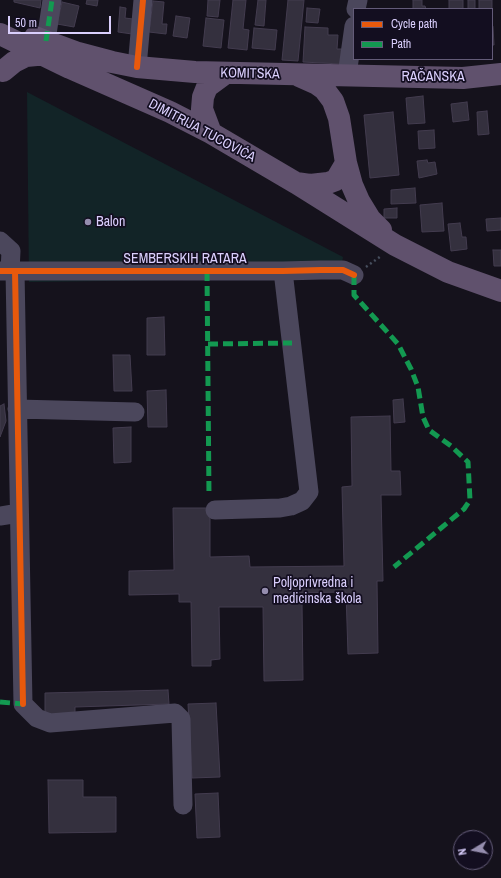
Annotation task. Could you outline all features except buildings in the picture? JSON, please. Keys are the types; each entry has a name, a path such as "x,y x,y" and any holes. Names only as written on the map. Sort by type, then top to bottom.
{"main road":[{"path":"0,27 44,47"},
{"name":"DIMITRIJA TUCOVIĆA","path":"0,34 44,47 74,61 211,133 296,183 395,245 448,272 501,291"},
{"path":"1,71 14,62 44,47"},
{"path":"1,71 74,61"},
{"name":"KOMITSKA","path":"74,61 195,72 355,76"},
{"path":"211,133 202,109 203,97 207,87 226,73"},
{"name":"RAČANSKA","path":"355,76 463,78 501,74"},
{"name":"DIMITRIJA TUCOVIĆA","path":"297,75 324,88 333,101 339,118 346,163 359,202 370,219 395,245"},
{"name":"DIMITRIJA TUCOVIĆA","path":"339,118 346,94 355,76"},
{"path":"296,183 310,185 328,183 336,180 346,163"}],"street":[{"path":"44,47 52,0"},
{"path":"137,66 143,0"},
{"path":"355,60 355,76"},
{"path":"0,241 11,251 8,271 17,409 23,704 37,718 50,723 176,713 181,719 184,805"},
{"name":"SEMBERSKIH RATARA","path":"8,271 343,270 354,275"},
{"path":"215,510 291,506 302,501 309,492 283,271"},
{"path":"17,409 135,412"},
{"path":"0,516 20,513"}],"path":[{"path":"354,275 395,245"}],"shaded area":[{"path":"27,92 343,257 339,278 29,282"}],"marked path":[{"path":"46,41 52,0"},
{"path":"207,271 209,496"},
{"path":"354,275 354,295 398,344 411,369 418,387 423,417 429,430 451,446 468,462 470,500 464,509 394,567"},
{"path":"208,344 292,343"},
{"path":"0,702 23,704"}],"cycle path":[{"path":"137,67 143,0"},
{"path":"0,271 343,270 354,275"},
{"path":"15,271 23,704"}],"place":[{"name":"Balon","path":"88,222"},
{"name":"Poljoprivredna i medicinska škola","path":"265,591"}]}
